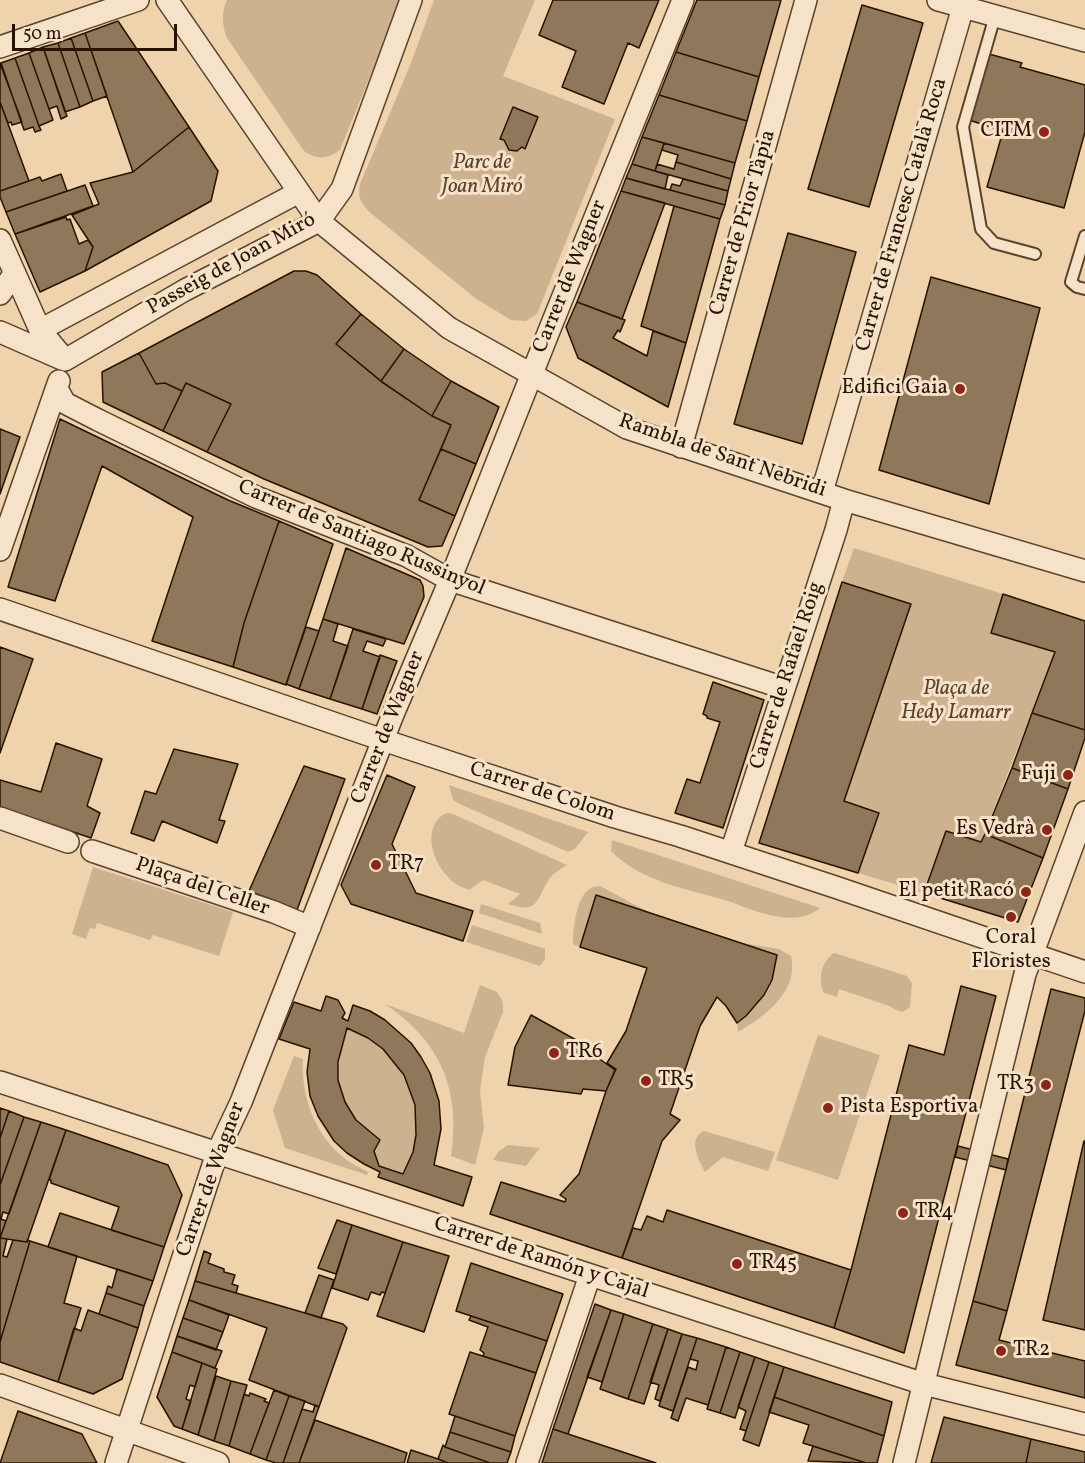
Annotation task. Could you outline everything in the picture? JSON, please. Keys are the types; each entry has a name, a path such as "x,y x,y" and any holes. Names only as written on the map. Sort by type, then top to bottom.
{"street":[{"path":"0,47 138,0"},
{"name":"Rambla de Sant Nebridi","path":"167,0 319,221 449,328 627,428 844,500 1085,571"},
{"name":"Passeig de Joan Miró","path":"65,360 185,290 319,221 342,189 411,0"},
{"name":"Carrer de Wagner","path":"116,1463 217,1153 240,1102 383,740 684,0"},
{"name":"Carrer de Prior Tàpia","path":"681,447 806,0"},
{"path":"938,0 1085,41"},
{"name":"Carrer de Francesc Català Roca","path":"822,492 963,7"},
{"name":"Passeig de Joan Miró","path":"40,330 299,192"},
{"path":"0,240 40,330 65,360"},
{"path":"0,294 14,274"},
{"path":"0,332 65,360"},
{"path":"0,550 65,360"},
{"name":"Carrer de Santiago Russinyol","path":"57,388 65,403 98,420 256,497 407,556 450,580 784,688"},
{"name":"Carrer de Rafael Roig","path":"731,852 844,500"},
{"name":"Carrer de Colom","path":"0,609 383,740 615,817 731,852 1085,972"},
{"path":"904,1463 1025,974 1085,812"},
{"path":"0,818 68,842"},
{"name":"Plaça del Celler","path":"92,850 274,912 310,927"},
{"name":"Carrer de Ramón y Cajal","path":"0,1082 924,1384 1085,1424"},
{"path":"527,1463 590,1275"},
{"path":"0,1385 218,1463"}],"lane":[{"path":"995,16 963,127 981,229 994,243 1035,254"},
{"path":"1085,236 1071,282 1085,289"}],"green space":[{"path":"227,0 401,0 340,150 322,157 313,156 304,151 227,38 223,19"},
{"name":"Parc de Joan Miró","path":"434,0 535,0 503,76 615,119 537,314 526,321 511,320 475,298 373,215 363,205 360,198 360,184 409,68"},
{"name":"Plaça de Hedy Lamarr","path":"854,548 1003,594 991,633 1055,652 981,842 946,831 924,893 858,873 879,813 844,801 910,604 842,582"},
{"path":"449,785 588,832 575,849 568,852 453,800"},
{"path":"446,813 453,814 567,865 552,876 538,900 530,907 508,904 520,894 483,880 469,890 466,889 449,878 434,854 431,835 438,819"},
{"path":"612,840 820,908 802,917 774,916 681,888 651,877 623,862 611,851"},
{"path":"93,867 233,912 219,956 153,935 150,940 97,923 95,929 90,928 86,939 72,934"},
{"path":"600,886 654,915 597,896 580,947 573,944 579,905 586,892 592,887"},
{"path":"481,904 540,923 542,934 479,913"},
{"path":"472,925 545,949 545,959 540,966 466,942"},
{"path":"736,942 779,949 791,956 792,969 790,981 778,1002 738,1032 737,1023 764,994 777,956"},
{"path":"834,953 907,976 912,983 910,1007 903,1012 898,1011 839,989 837,997 824,993 821,982 822,971 826,961"},
{"path":"480,985 497,992 503,1002 503,1012 485,1057 480,1091 484,1128 475,1165 451,1156 453,1110 443,1069 433,1051 420,1034 385,1004 464,1033"},
{"path":"347,1028 381,1047 392,1058 407,1083 415,1113 416,1128 410,1160 403,1174 379,1166 374,1151 380,1140 354,1116 341,1091 340,1062"},
{"name":"Pista Esportiva","path":"818,1035 880,1055 838,1180 776,1160"},
{"path":"294,1056 303,1059 307,1100 324,1137 346,1159 368,1172 367,1175 285,1148 273,1110"},
{"path":"704,1131 775,1152 768,1171 723,1157 705,1172 695,1144 699,1134"},
{"path":"508,1145 540,1148 526,1166 493,1160 499,1151"}],"building":[{"path":"553,0 659,0 639,48 628,43 604,104 562,87 576,51 539,35"},
{"path":"697,0 781,0 759,77 676,52"},
{"path":"862,5 923,23 869,207 808,189"},
{"path":"118,21 189,127 133,172 85,33"},
{"path":"85,33 107,96 93,101 71,38"},
{"path":"71,38 93,101 80,107 58,43"},
{"path":"58,43 80,107 65,112 43,47"},
{"path":"43,47 67,116 61,119 57,106 49,109 29,53"},
{"path":"676,52 759,77 747,121 659,95"},
{"path":"29,53 53,120 39,126 15,58"},
{"name":"CITM","path":"989,54 1022,63 1020,67 1085,85 1085,132 1064,208 987,187 1003,131 969,120"},
{"path":"15,58 41,130 35,132 33,127 24,130 1,63"},
{"path":"0,63 22,122 12,125 11,122 8,123 0,102"},
{"path":"659,95 747,121 735,163 642,137"},
{"path":"0,102 29,181 0,191"},
{"path":"513,107 538,117 525,149 522,147 517,151 509,150 504,140 500,139"},
{"path":"189,127 218,171 211,201 85,271 93,247 72,215 99,204 90,183 133,172"},
{"path":"642,137 664,143 655,171 632,164"},
{"path":"664,143 735,163 731,179 676,162 678,155 662,150"},
{"path":"676,162 731,179 728,191 655,171 657,164 674,169"},
{"path":"632,164 668,175 665,189 626,178"},
{"path":"61,174 67,191 6,212 0,191 40,177 42,181"},
{"path":"626,178 725,205 720,219 621,191"},
{"path":"683,179 728,191 725,205 670,190 672,184 680,186"},
{"path":"85,185 93,206 15,234 6,212"},
{"path":"621,191 665,203 622,319 577,302"},
{"path":"674,206 720,219 686,343 641,326"},
{"path":"66,217 67,220 70,219 79,244 88,240 93,247 85,271 40,292 15,234"},
{"path":"788,233 856,252 802,444 734,424"},
{"path":"294,271 306,271 317,275 361,314 336,344 383,383 432,416 451,425 419,500 455,516 442,546 428,547 264,479 207,452 231,404 186,383 182,391 165,383 156,384 139,353"},
{"name":"Edifici Gaia","path":"931,277 1040,308 989,504 879,470"},
{"path":"577,302 625,320 620,332 618,330 613,338 647,356 653,331 686,343 668,407 578,358 566,327"},
{"path":"361,314 404,349 381,381 336,344"},
{"path":"404,349 451,381 432,416 381,381"},
{"path":"139,353 156,384 165,383 182,391 163,431 103,402 102,372"},
{"path":"451,381 499,407 476,464 441,449 451,425 432,416"},
{"path":"186,383 231,404 207,452 163,431"},
{"path":"60,419 228,500 279,521 244,623 233,667 152,641 193,517 102,466 55,601 8,587"},
{"path":"0,429 20,437 0,494"},
{"path":"441,449 476,464 455,516 419,500"},
{"path":"279,521 333,544 286,685 233,667 244,623"},
{"path":"346,548 420,580 424,597 404,644 323,619"},
{"path":"842,582 911,604 844,801 879,813 858,873 759,843"},
{"path":"1003,594 1085,621 1085,730 1032,713 1055,652 991,633"},
{"path":"323,619 338,624 333,641 348,646 330,699 299,689"},
{"path":"306,627 319,631 299,689 286,684"},
{"path":"353,629 386,639 383,646 367,641 363,651 380,657 362,709 330,699"},
{"path":"0,647 33,659 0,753"},
{"path":"380,655 397,661 377,714 362,709"},
{"path":"713,682 764,700 723,828 675,813 687,779 700,783 720,722 707,718 703,714"},
{"path":"1032,713 1085,730 1085,738 1068,789 1012,768"},
{"path":"56,743 102,759 87,806 100,813 91,838 0,807 0,780 41,792"},
{"path":"174,749 238,764 219,820 225,821 217,843 162,821 154,841 131,833 145,791 156,794"},
{"path":"304,766 345,779 297,910 249,891"},
{"path":"1012,768 1068,789 1043,858 985,834"},
{"name":"TR7","path":"387,775 415,787 392,844 416,893 473,911 463,941 351,904 341,885"},
{"path":"946,831 981,842 985,834 1043,858 1018,922 924,893"},
{"name":"TR5","path":"596,895 777,955 772,980 764,995 746,1016 737,1023 717,997 700,1026 670,1114 680,1120 662,1141 622,1258 490,1214 501,1182 565,1202 566,1199 560,1195 579,1174 606,1091 616,1069 607,1063 626,1031 647,968 580,947"},
{"name":"TR4","path":"961,986 996,996 904,1353 834,1328 909,1045 944,1055"},
{"name":"TR3","path":"1051,989 1085,998 1085,1011 1007,1311 973,1301"},
{"path":"326,996 338,1000 345,1013 342,1018 348,1021 353,1005 370,1011 385,1020 411,1043 430,1073 439,1101 441,1129 434,1165 472,1177 463,1206 378,1177 380,1172 347,1153 334,1141 318,1116 310,1096 307,1072 310,1049 279,1039 294,1002 321,1011","holes":["347,1028 368,1038 383,1049 404,1075 415,1105 416,1135 413,1152 403,1174 379,1166 374,1151 380,1140 356,1120 345,1102 338,1080 338,1062"]},
{"name":"TR6","path":"531,1015 596,1051 594,1055 615,1070 606,1091 583,1089 581,1094 508,1085 515,1047"},
{"path":"0,1108 9,1111 0,1138"},
{"path":"9,1111 24,1117 0,1185 0,1138"},
{"path":"24,1117 41,1122 9,1214 3,1212 1,1219 6,1221 0,1238 0,1185"},
{"path":"41,1122 66,1130 27,1242 0,1238"},
{"path":"66,1130 168,1165 182,1195 164,1247 111,1230 119,1207 51,1183 49,1180"},
{"path":"1085,1141 1085,1330 1043,1320"},
{"path":"958,1146 1008,1159 1006,1170 955,1157"},
{"name":"TR45","path":"667,1210 851,1270 834,1328 622,1258 633,1228 641,1230 647,1216 663,1222"},
{"path":"60,1213 164,1247 153,1281 48,1247"},
{"path":"337,1220 352,1225 336,1274 318,1268"},
{"path":"352,1225 403,1242 385,1293 382,1292 380,1295 371,1292 368,1300 332,1288"},
{"path":"0,1238 7,1239 3,1256 7,1257 13,1240 30,1241 0,1342"},
{"path":"30,1241 77,1256 64,1303 81,1308 58,1382 0,1362 0,1342"},
{"path":"403,1242 449,1256 424,1332 377,1316"},
{"path":"204,1251 211,1254 208,1263 235,1275 232,1284 238,1286 236,1293 195,1281"},
{"path":"471,1263 563,1294 547,1341 456,1311"},
{"path":"117,1269 153,1281 144,1306 106,1293 108,1286 112,1288"},
{"path":"319,1275 334,1280 321,1318 305,1313"},
{"path":"195,1281 343,1324 347,1328 319,1407 249,1380 267,1328 189,1300"},
{"path":"106,1293 144,1306 138,1328 99,1314"},
{"path":"189,1300 229,1315 223,1332 183,1318"},
{"name":"TR2","path":"973,1301 1007,1311 999,1340 1085,1361 1085,1398 956,1365"},
{"path":"595,1304 611,1310 568,1434 553,1429"},
{"path":"88,1310 138,1328 122,1379 93,1394 58,1382 74,1328 81,1331"},
{"path":"611,1310 624,1314 602,1382 587,1377"},
{"path":"624,1314 653,1324 628,1399 600,1389"},
{"path":"471,1316 547,1341 536,1373 483,1356 484,1353 480,1350 488,1327 469,1320"},
{"path":"183,1318 223,1332 216,1350 177,1336"},
{"path":"653,1324 668,1329 644,1404 628,1399"},
{"path":"668,1329 682,1334 660,1401 655,1399 659,1385 650,1382"},
{"path":"682,1334 697,1338 673,1411 659,1406"},
{"path":"177,1336 222,1351 215,1368 172,1352"},
{"path":"697,1338 726,1347 708,1405 686,1398 678,1421 671,1418 688,1367 696,1370 698,1361 690,1359"},
{"path":"726,1347 740,1352 720,1413 707,1409"},
{"path":"172,1352 202,1363 195,1387 190,1385 186,1399 191,1401 182,1429 174,1426 157,1397"},
{"path":"470,1352 536,1373 515,1436 449,1414"},
{"path":"740,1352 755,1357 735,1418 720,1413"},
{"path":"755,1357 769,1362 746,1431 740,1429 746,1411 738,1407"},
{"path":"769,1362 784,1367 759,1446 743,1440"},
{"path":"202,1363 217,1369 198,1435 182,1429"},
{"path":"784,1367 892,1402 884,1436 774,1397"},
{"path":"216,1376 231,1381 214,1441 198,1435"},
{"path":"231,1381 247,1385 229,1446 214,1441"},
{"path":"274,1390 289,1396 266,1460 250,1454"},
{"path":"250,1393 266,1399 264,1401 269,1403 250,1454 229,1446 244,1394 249,1396"},
{"path":"289,1396 305,1401 283,1463 276,1463 266,1460"},
{"path":"774,1397 884,1436 877,1463 866,1463 803,1443 809,1425 769,1412"},
{"path":"315,1405 319,1407 299,1463 283,1463 302,1409 313,1412"},
{"path":"18,1411 82,1434 97,1463 0,1463"},
{"path":"455,1416 515,1436 511,1452 450,1432"},
{"path":"944,1417 1031,1439 1026,1463 931,1463"},
{"path":"315,1420 407,1453 404,1463 299,1463"},
{"path":"553,1429 568,1434 656,1463 542,1463"},
{"path":"450,1432 511,1452 507,1463 490,1463 445,1447"},
{"path":"1031,1439 1085,1452 1085,1463 1026,1463"},
{"path":"443,1445 490,1463 448,1463 438,1459"},
{"path":"813,1446 866,1463 808,1461"},
{"path":"411,1450 438,1459 448,1463 407,1463"}],"place":[{"name":"CITM","path":"1044,132"},
{"name":"Edifici Gaia","path":"960,389"},
{"name":"Fuji","path":"1068,775"},
{"name":"Es Vedrà","path":"1047,830"},
{"name":"TR7","path":"376,865"},
{"name":"El petit Racó","path":"1026,892"},
{"name":"Coral Floristes","path":"1011,917"},
{"name":"TR6","path":"554,1053"},
{"name":"TR5","path":"646,1081"},
{"name":"TR3","path":"1046,1085"},
{"name":"Pista Esportiva","path":"828,1108"},
{"name":"TR4","path":"903,1213"},
{"name":"TR45","path":"737,1264"},
{"name":"TR2","path":"1001,1351"}]}
